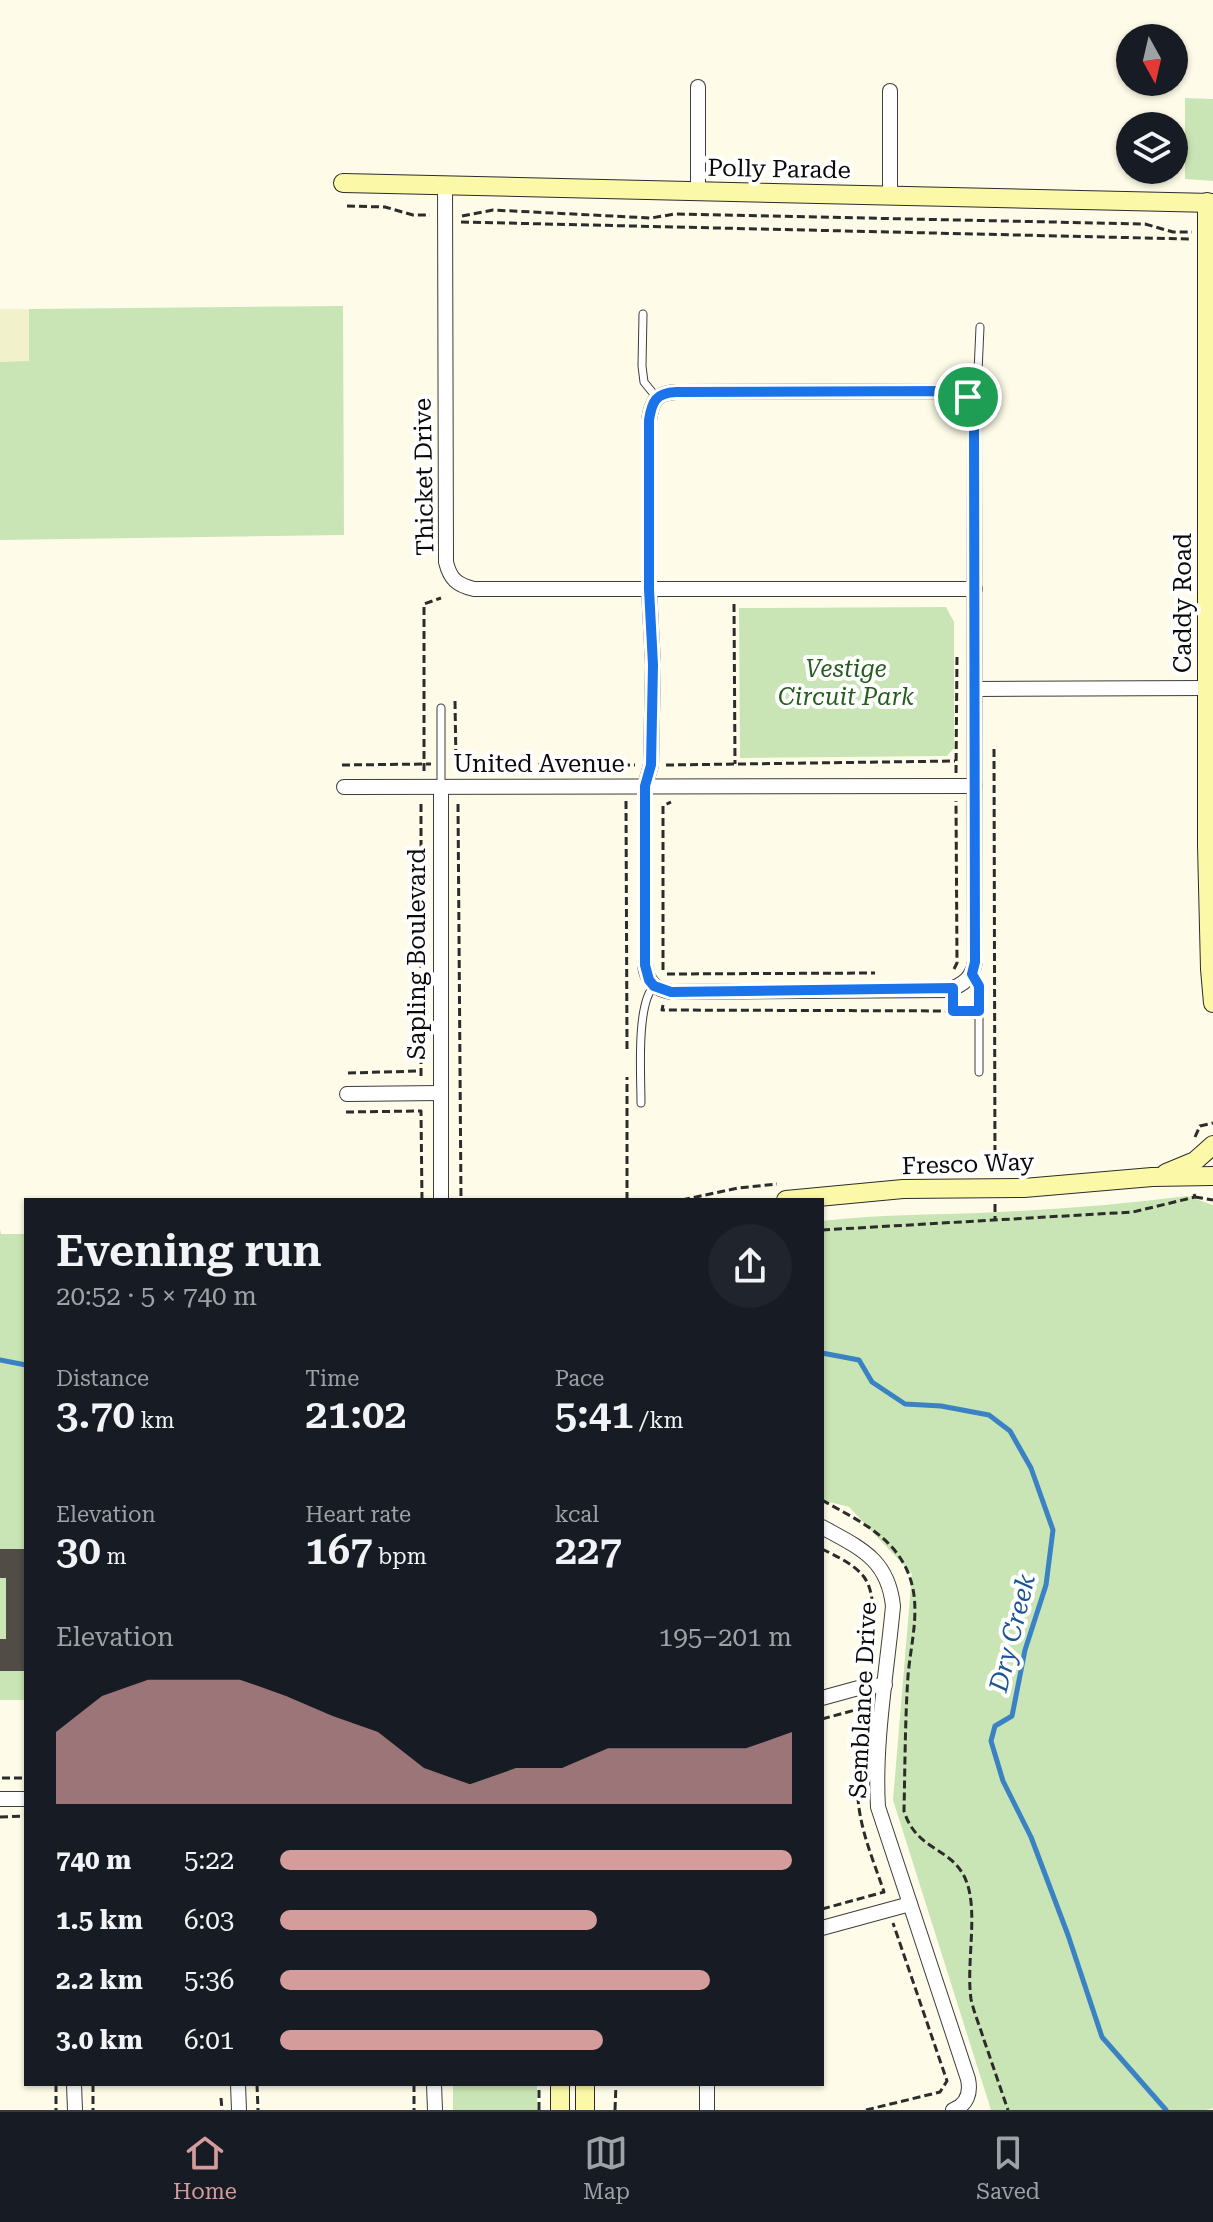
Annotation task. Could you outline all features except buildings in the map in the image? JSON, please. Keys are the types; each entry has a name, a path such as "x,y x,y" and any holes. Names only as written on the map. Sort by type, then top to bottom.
{"street":[{"path":"698,87 698,191"},
{"path":"890,91 890,195"},
{"name":"Polly Parade","path":"343,183 1210,202"},
{"name":"Thicket Drive","path":"445,185 446,562 455,582 474,589 975,589"},
{"name":"Caddy Road","path":"1210,202 1207,236 1207,845 1213,1003"},
{"path":"898,391 958,392 968,397 974,420 975,962 968,980 953,988 671,992 654,986 649,980 645,965 645,786 651,765 653,665 649,589 649,420 651,407 657,398 664,392 898,391"},
{"path":"975,689 1207,688"},
{"name":"United Avenue","path":"344,787 975,786"},
{"name":"Sapling Boulevard","path":"441,787 441,1198"},
{"path":"347,1094 440,1093"},
{"path":"1213,1146 1213,1164"},
{"name":"Fresco Way","path":"1152,1177 1195,1161 1213,1146"},
{"name":"Fresco Way","path":"807,1198 903,1189 1024,1188 1152,1177 1213,1176"},
{"name":"Semblance Drive","path":"824,1528 866,1552 885,1575 890,1587 893,1606 878,1807 969,2087 967,2100 953,2110"},
{"path":"824,1697 862,1687 885,1685"},
{"path":"0,1799 24,1799"},
{"path":"824,1927 910,1904"},
{"path":"74,2086 75,2110"},
{"path":"238,2086 239,2110"},
{"path":"434,2086 435,2110"},
{"path":"560,2086 560,2110"},
{"path":"585,2086 585,2110"},
{"path":"707,2086 707,2110"}],"lane":[{"path":"643,314 644,382 657,398"},
{"path":"968,397 978,372 980,327"},
{"name":"Sapling Boulevard","path":"441,708 441,787"},
{"path":"972,974 979,986 979,1072"},
{"path":"641,1103 643,1009 654,986"}],"path":[{"path":"347,206 385,207 413,215 445,218 1207,236"},
{"path":"445,218 493,210 651,218 675,214 1113,223 1145,224 1173,232 1207,236"},
{"path":"421,787 425,764 424,604 441,598"},
{"path":"733,604 735,764"},
{"path":"455,701 456,764"},
{"path":"994,749 995,1221"},
{"path":"627,765 627,1057"},
{"path":"953,1011 950,974 957,963 956,798"},
{"path":"421,804 422,1198"},
{"path":"458,804 461,1198"},
{"path":"726,972 886,973"},
{"path":"727,1010 979,1011"},
{"path":"348,1073 421,1071"},
{"path":"627,1073 627,1198"},
{"path":"346,1112 421,1111"},
{"path":"1200,1126 1213,1123"},
{"path":"1192,1177 1195,1197"},
{"path":"691,1198 738,1188"},
{"path":"824,1230 1133,1212 1195,1197 1213,1200"},
{"path":"824,1501 879,1533 892,1546 906,1567 916,1594 908,1676 904,1811 915,1835 953,1860 966,1880 970,1896 971,1999 1008,2110"},
{"path":"824,1718 855,1710 864,1712"},
{"path":"2,1778 24,1778"},
{"path":"0,1817 24,1816"},
{"path":"866,2110 940,2092 947,2081 884,1892"},
{"path":"56,2086 56,2110"},
{"path":"93,2086 93,2110"},
{"path":"257,2086 258,2110"},
{"path":"414,2086 414,2110"},
{"path":"539,2086 539,2110"},
{"path":"615,2110 616,2086"}],"green space":[{"path":"1185,98 1213,99 1213,181 1188,179 1188,112 1185,112"},
{"path":"343,306 344,535 0,540 0,362 29,361 29,309"},
{"path":"0,309 29,309 29,362 0,362"},
{"name":"Vestige Circuit Park","path":"946,607 954,622 954,748 947,756 740,758 739,608"},
{"path":"1187,1196 1213,1205 1213,2108 991,2110 893,1800 912,1574 849,1507 824,1501 824,1221 1117,1204"},
{"path":"0,1229 1,1234 24,1234 24,1700 0,1700"},
{"path":"453,2086 537,2086 537,2110 453,2110"}],"waterway":[{"name":"Dry Creek","path":"824,1353 859,1360 872,1382 905,1404 941,1406 989,1415 1010,1431 1031,1468 1053,1530 1046,1585 1025,1650 1012,1716 995,1726 991,1741 1003,1781 1031,1837 1068,1935 1102,2037 1166,2110"},
{"name":"Dry Creek","path":"0,1360 24,1365"}],"route":[{"path":"945,391 968,397 974,420 975,962 972,974 979,986 979,1011 953,1011 953,988 671,992 654,986 645,965 645,786 651,765 653,665 649,589 651,407 664,392 945,391"}]}
